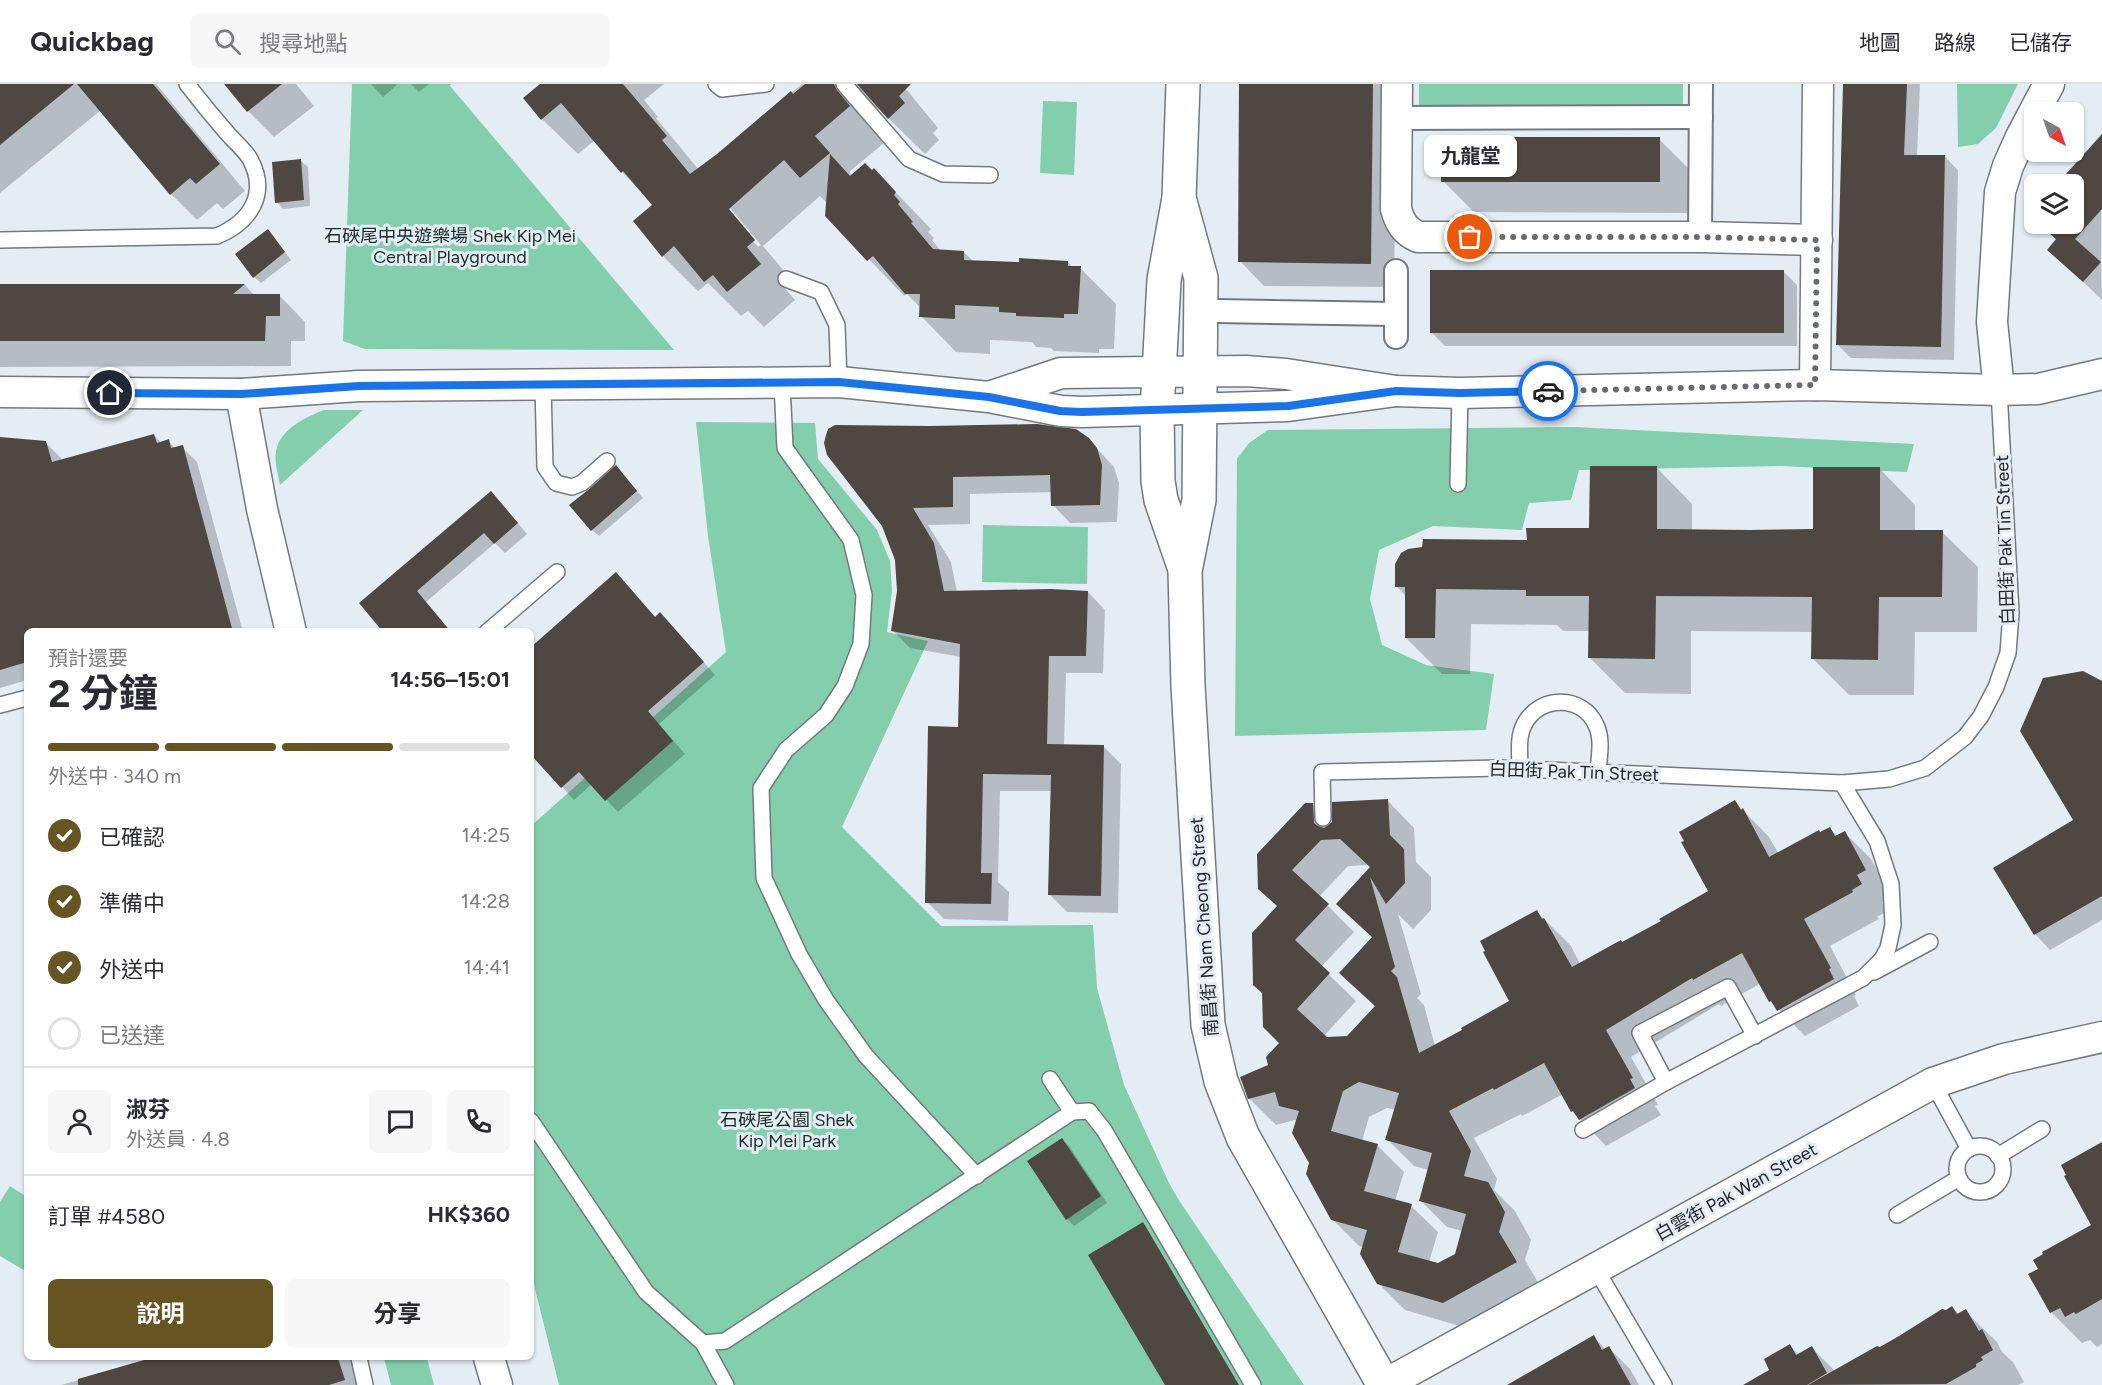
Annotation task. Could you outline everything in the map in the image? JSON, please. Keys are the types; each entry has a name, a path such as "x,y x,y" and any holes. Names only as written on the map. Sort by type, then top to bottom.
{"main road":[{"name":"南昌街 Nam Cheong Street","path":"1183,84 1179,198 1164,280 1157,411 1158,481 1161,500 1185,571"},
{"name":"南昌街 Nam Cheong Street","path":"1179,198 1201,278 1202,371 1199,408 1199,500 1185,571 1188,686 1208,1025 1230,1105 1243,1137 1384,1385"}],"street":[{"path":"1397,84 1396,209 1403,226 1418,237 1700,237 1817,240"},
{"path":"1700,237 1701,84"},
{"path":"1815,385 1818,84"},
{"name":"白田街 Pak Tin Street","path":"1999,390 1992,322 2000,192 2008,166 2021,137 2049,84"},
{"path":"1397,118 1701,117"},
{"path":"1396,271 1396,337"},
{"path":"1217,311 1396,314"},
{"path":"989,397 1061,373 1202,371 1286,374 1396,391 1460,393 1815,385 2038,389 2102,374"},
{"path":"0,392 241,394 359,386 839,382 989,397 1060,411 1157,411 1288,406 1396,391"},
{"path":"241,394 262,509 290,628"},
{"name":"白雲街 Pak Wan Street","path":"1384,1385 1933,1083 2004,1059 2102,1036"},
{"path":"490,1360 497,1385"}],"lane":[{"path":"0,240 217,236 241,223 256,201 258,187 250,158 186,84"},
{"path":"716,84 722,89 766,84"},
{"path":"844,84 909,159 943,174 990,175"},
{"path":"786,279 821,292 837,325 839,382"},
{"path":"783,383 785,448 851,540 864,595 861,644 845,686 826,715 786,750 761,788 765,878 800,954 826,1000 866,1056 977,1176"},
{"path":"543,385 545,467 556,483 572,487 582,483 608,461"},
{"name":"白田街 Pak Tin Street","path":"1323,818 1322,772 1520,769 1842,783 1889,778 1925,768 1965,737 1981,716 1996,687 2008,653 2011,613 1999,390"},
{"path":"1458,484 1460,393"},
{"path":"492,628 556,572"},
{"path":"0,705 24,699"},
{"path":"1520,769 1520,736 1523,725 1538,708 1559,701 1582,708 1597,726 1600,738 1598,772"},
{"path":"1842,783 1877,841 1891,884 1893,925 1888,948 1882,959 1863,978"},
{"path":"1582,1130 1666,1082 1930,942"},
{"path":"1666,1082 1640,1034 1728,987 1755,1036"},
{"path":"1050,1079 1072,1112"},
{"path":"1933,1083 1969,1149"},
{"path":"703,1343 725,1341 1072,1112 1089,1111 1104,1130 1253,1385"},
{"path":"534,1125 646,1292 703,1343 726,1385"},
{"path":"1998,1156 2042,1129"},
{"path":"1982,1146 1994,1151 1998,1156 2002,1170 2001,1177 1991,1189 1976,1191 1969,1189 1959,1178 1957,1165 1963,1153 1969,1149 1982,1146"},
{"path":"1897,1215 1959,1178"},
{"path":"1596,1269 1664,1385"},
{"path":"359,1360 365,1385"}],"green space":[{"name":"石硤尾中央遊樂場 Shek Kip Mei Central Playground","path":"352,84 451,84 450,86 674,350 365,349 343,341"},
{"path":"1419,84 1683,84 1683,110 1419,111"},
{"path":"1957,84 2018,84 1996,128 1978,144 1958,147"},
{"path":"1043,101 1077,102 1074,175 1040,173"},
{"path":"324,410 363,410 280,485 276,456 280,440 296,424"},
{"name":"石硤尾公園 Shek Kip Mei Park","path":"696,422 815,423 818,459 877,530 890,561 892,590 887,632 928,641 842,827 941,926 1093,925 1097,988 1124,1085 1180,1202 1304,1385 559,1385 534,1285 534,823 726,652 708,536"},
{"path":"1574,427 1914,444 1907,472 1781,466 1579,470 1571,500 1529,503 1522,530 1433,526 1379,550 1370,599 1382,645 1426,665 1494,674 1486,730 1235,736 1237,459 1249,443 1268,430"},
{"path":"983,525 1088,527 1087,584 982,582"},
{"path":"10,1186 24,1195 24,1270 0,1256 0,1202"},
{"path":"385,1360 428,1360 434,1385 391,1385"}],"building":[{"path":"0,84 74,84 0,145"},
{"path":"77,84 153,84 220,164 196,184 190,178 170,195"},
{"path":"224,84 282,84 247,112"},
{"path":"540,84 623,84 667,136 662,140 690,174 791,91 793,94 805,84 834,84 855,112 850,106 815,136 830,153 800,178 784,160 729,209 755,240 747,247 761,264 727,292 713,275 704,282 674,246 662,257 633,221 652,205 623,171 621,173 561,103 541,120 523,98"},
{"path":"857,84 911,84 899,96 905,103 888,119"},
{"path":"1239,84 1373,84 1371,264 1238,262"},
{"path":"1843,84 1907,84 1904,155 1945,155 1941,347 1836,345"},
{"path":"2102,134 2102,209 2084,229 2084,174 2066,174 2077,162 2084,162 2084,154"},
{"path":"1441,137 1660,137 1660,182 1441,182"},
{"path":"830,154 850,176 865,163 872,170 874,168 896,192 894,195 900,202 898,204 933,249 964,251 964,260 1019,262 1019,258 1068,261 1068,266 1081,266 1078,314 1064,314 1064,318 1016,316 1016,313 999,312 999,307 955,305 955,319 919,317 920,294 905,294 873,256 867,261 825,216"},
{"path":"301,159 304,200 275,203 272,162"},
{"path":"268,229 285,252 253,278 235,254"},
{"path":"2050,234 2080,234 2075,239 2101,262 2083,282 2047,250 2056,239"},
{"path":"1430,270 1784,270 1784,333 1430,333"},
{"path":"0,284 245,284 233,294 280,294 280,316 266,316 265,341 0,341"},
{"path":"1037,424 1076,429 1089,438 1097,448 1102,465 1100,505 1051,506 1050,475 953,477 953,507 913,508 934,543 944,591 1051,589 1088,591 1086,656 1049,656 1047,744 1104,745 1101,896 1048,895 1051,775 983,774 981,873 992,873 991,904 925,903 928,726 958,727 960,644 891,631 897,591 895,560 882,526 827,455 824,443 828,429 835,425"},
{"path":"154,434 157,443 169,439 171,448 183,445 232,628 24,628 24,663 0,670 0,437 46,441 52,462"},
{"path":"616,465 637,491 591,531 569,505"},
{"path":"1590,466 1657,466 1657,529 1750,530 1813,529 1813,467 1880,467 1880,530 1943,530 1942,597 1879,597 1878,660 1811,659 1812,597 1656,596 1655,659 1588,658 1589,596 1526,596 1526,590 1436,589 1435,638 1405,638 1405,587 1395,587 1395,564 1401,553 1408,549 1422,547 1423,539 1527,540 1526,528 1589,528"},
{"path":"491,491 518,523 494,544 484,533 417,591 448,628 380,628 359,603"},
{"path":"616,572 655,617 660,612 704,662 648,711 673,741 605,801 579,772 561,788 534,758 534,644"},
{"path":"2083,671 2102,681 2102,896 2034,935 1993,868 2073,820 2020,731 2043,678"},
{"path":"1388,799 1390,835 1404,849 1405,883 1386,904 1370,877 1395,967 1391,971 1397,977 1419,1053 1509,1001 1483,952 1485,951 1480,941 1537,910 1572,967 1661,921 1659,919 1708,891 1681,842 1684,841 1679,832 1735,800 1741,810 1743,808 1769,857 1819,830 1820,832 1830,827 1835,836 1845,831 1866,870 1857,875 1862,884 1852,890 1853,892 1804,919 1831,968 1829,969 1834,979 1777,1011 1771,1001 1769,1002 1742,953 1693,980 1692,978 1606,1030 1633,1078 1630,1079 1635,1088 1579,1120 1573,1111 1571,1112 1544,1063 1449,1111 1471,1151 1464,1176 1488,1182 1505,1212 1499,1232 1517,1262 1443,1303 1377,1284 1360,1254 1367,1230 1331,1220 1306,1174 1309,1163 1292,1133 1299,1111 1279,1106 1275,1092 1248,1099 1240,1077 1268,1065 1266,1057 1279,1043 1263,1027 1262,993 1253,985 1252,933 1277,906 1258,889 1257,854 1305,803 1313,803 1314,823 1324,828 1332,822 1332,802","holes":["1340,839 1370,867 1336,904 1372,937 1339,973 1375,1006 1347,1036 1327,1037 1297,1009 1330,973 1295,940 1329,904 1292,870 1321,840","1359,1082 1399,1093 1385,1140 1432,1153 1419,1201 1466,1214 1455,1254 1438,1263 1398,1252 1412,1204 1364,1191 1378,1144 1331,1131 1343,1091"]},
{"path":"1062,1138 1101,1196 1066,1220 1027,1161"},
{"path":"2102,1142 2102,1299 2076,1314 2074,1312 2065,1317 2060,1308 2050,1313 2028,1274 2038,1269 2033,1260 2043,1254 2042,1252 2091,1225 2064,1176 2066,1175 2061,1165"},
{"path":"1143,1222 1239,1385 1165,1385 1088,1255"},
{"path":"1952,1306 1957,1314 1966,1309 1979,1331 1982,1329 1993,1350 1981,1357 1983,1360 1976,1364 1976,1367 1946,1384 1808,1385 1877,1346 1880,1347 1942,1309 1946,1310"},
{"path":"1594,1335 1602,1350 1609,1346 1631,1385 1507,1385"},
{"path":"1790,1344 1796,1355 1812,1346 1827,1373 1807,1385 1743,1385 1769,1370 1764,1359"},
{"path":"144,1360 339,1360 345,1380 329,1385 78,1385 78,1379"}],"way so far":[{"path":"1470,237 1700,237 1817,240 1815,385 1548,391"}],"place":[{"name":"九龍堂","path":"1470,237"}],"route":[{"path":"110,393 241,394 359,386 839,382 989,397 1060,411 1082,412 1288,406 1396,391 1460,393 1548,391"}]}
